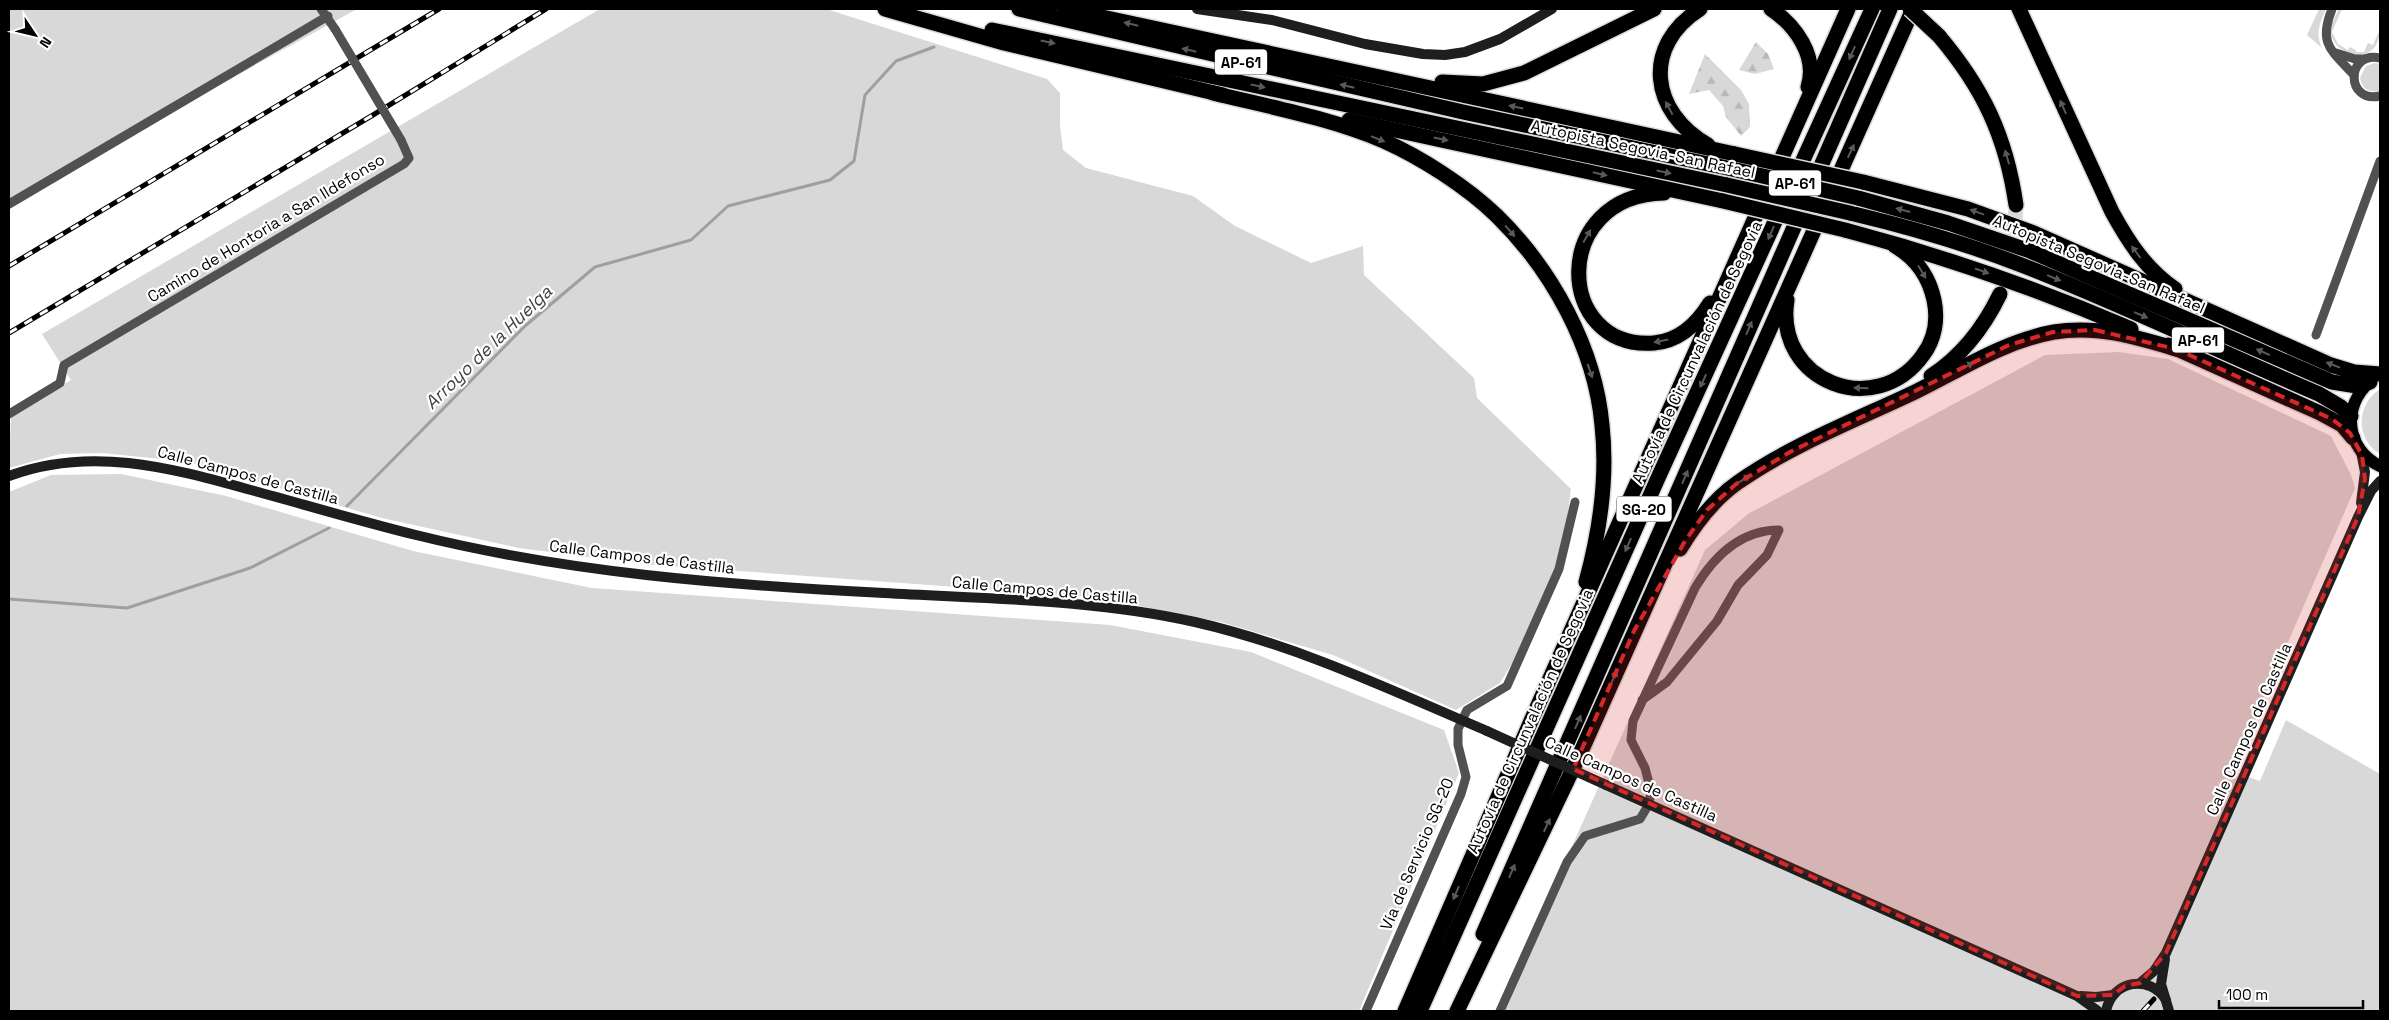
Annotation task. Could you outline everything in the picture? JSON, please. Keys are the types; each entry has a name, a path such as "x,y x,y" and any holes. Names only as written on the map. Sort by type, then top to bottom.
{"highway":[{"path":"886,9 1004,43 1213,92 1354,129 1386,142 1432,167 1497,216 1542,268 1562,304 1579,340 1592,378 1602,424 1604,467 1602,509 1594,552 1585,587 1531,721"},
{"name":"Autopista Segovia-San Rafael","path":"898,9 1727,185 1850,213 1942,238 2022,265 2097,295 2319,394 2341,406 2351,416"},
{"name":"Autopista Segovia-San Rafael","path":"1019,9 1454,110 1734,162 1948,223 2030,251 2332,382 2357,386 2377,377"},
{"path":"1065,9 1332,66 1734,162 1863,182 1976,212 2034,233 2331,365 2377,377"},
{"path":"1507,79 1642,9"},
{"path":"1332,66 1461,84 1483,84 1507,79 1542,66 1654,9"},
{"path":"1700,9 1682,22 1668,41 1660,65 1662,89 1672,114 1688,132 1734,162"},
{"path":"1770,9 1784,18 1795,30 1809,58 1810,82 1799,117"},
{"path":"1405,1011 1531,721 1848,9"},
{"name":"Autovía de Circunvalación de Segovia","path":"1420,1011 1598,612 1872,9"},
{"name":"SG-20","path":"1449,1011 1890,9"},
{"path":"1457,1011 1576,762 1912,9 1939,36 1969,74 1994,121 2008,160 2016,205"},
{"path":"2020,9 2097,182 2130,244 2144,264 2162,280 2199,306"},
{"path":"1213,92 1437,138 1723,201 1923,251 2082,308 2320,412 2342,425 2357,444"},
{"path":"1699,196 1673,193 1638,196 1613,208 1596,222 1583,243 1578,272 1582,298 1592,315 1608,331 1631,342 1648,343 1668,340 1688,330 1697,321 1738,257"},
{"path":"1801,259 1789,294 1786,310 1788,336 1795,351 1804,364 1831,382 1858,388 1884,386 1908,372 1928,348 1937,320 1936,306 1924,272 1916,263 1892,244 1868,236"},
{"path":"1845,425 1926,379 1949,362 1979,330 2000,294"},
{"path":"1634,631 1688,535 1720,496 1753,473 1845,425 2009,345 2053,332 2095,330 2120,333 2176,349"}],"main road":[{"path":"1197,9 1272,20 1365,44 1423,54 1445,55 1464,52 1493,42 1552,9"},
{"path":"2377,377 2356,398 2351,416 2357,444 2380,466"},
{"name":"Calle Campos de Castilla","path":"2357,444 2365,472 2358,517"},
{"name":"Calle Campos de Castilla","path":"9,476 37,467 72,460 114,460 197,475 416,535 559,564 714,582 1031,600 1135,611 1242,634 1318,660 1487,731 2077,996 2098,1011"},
{"name":"Calle Campos de Castilla","path":"2077,996 2096,997 2113,994 2125,986 2140,983 2154,970 2166,953 2358,517 2371,492 2380,480"},
{"name":"Calle Campos de Castilla","path":"2166,953 2161,984 2169,1011"},
{"path":"2140,983 2155,988 2166,1000"},
{"path":"2106,1011 2113,994"}],"street":[{"name":"Camino de Hontoria a San Ildefonso","path":"9,414 60,383 64,365 404,164 408,158 401,140 328,16 321,9"},
{"path":"2332,9 2325,34 2334,52 2354,75"},
{"path":"9,204 328,16"},
{"path":"2380,50 2373,58 2358,65 2354,75 2356,87 2361,93 2372,98 2380,96"},
{"path":"2334,52 2355,59 2373,58"},
{"path":"2316,335 2380,161"},
{"path":"1462,720 1467,710 1507,686 1544,607 1559,569 1575,502"},
{"path":"1500,1011 1567,862 1585,836 1640,818 1649,804 1652,791 1645,768 1631,740 1633,721 1642,700 1695,588 1706,570 1729,547 1750,534 1764,530 1779,530 1767,555 1738,585 1717,621 1668,682 1642,700"},
{"name":"Vía de Servicio SG-20","path":"1366,1011 1461,794 1466,777 1458,745 1458,730 1462,720"}],"highlighted area":[{"path":"2095,330 2176,349 2332,419 2350,433 2362,455 2365,479 2358,517 2166,953 2140,983 2125,986 2113,995 2077,996 1573,769 1634,631 1685,541 1707,510 1736,484 1790,452 2009,345 2053,332"}],"green space":[{"path":"9,9 357,9 9,201"},
{"path":"600,9 826,9 1047,79 1060,93 1060,125 1063,150 1086,168 1193,196 1235,226 1311,263 1363,246 1364,275 1474,378 1477,398 1571,489 1563,550 1515,659 1500,683 1456,710 1333,655 1221,622 1093,597 643,564 519,548 382,518 189,462 103,453 60,454 9,468 11,415 71,380 42,334"},
{"path":"2319,9 2326,9 2320,24 2319,33 2322,48 2307,35"},
{"path":"2339,9 2342,9 2332,32 2338,44 2348,50 2350,47 2356,50 2356,52 2364,52 2368,43 2373,45 2380,29 2378,41 2373,49 2365,54 2348,53 2333,40 2329,29"},
{"path":"1756,42 1768,54 1774,69 1755,74 1739,70"},
{"path":"1705,54 1741,90 1749,104 1750,127 1741,136 1726,117 1723,106 1709,90 1689,94"},
{"path":"2375,63 2380,64 2380,91 2370,91 2361,82 2360,78 2366,66"},
{"path":"2119,352 2168,359 2331,436 2351,475 2355,488 2232,771 2260,781 2286,720 2380,774 2380,1011 1498,1011 1705,550 1748,514 2045,355"},
{"path":"2380,389 2380,454 2366,440 2362,422 2366,404"},
{"path":"121,474 226,496 413,551 592,588 1110,625 1251,652 1444,730 1459,773 1359,1011 9,1011 9,492 51,475"}],"waterway":[{"name":"Arroyo de la Huelga","path":"347,506 525,326 595,267 691,240 728,206 830,180 854,161 865,95 896,61 934,47"},
{"name":"Arroyo de la Huelga","path":"9,599 127,608 250,568 329,528"}],"tunnel":[{"path":"2001,292 2013,253 2016,205"}],"railway":[{"path":"9,266 439,9"},
{"path":"9,333 546,9"},
{"path":"2143,1011 2154,999"}]}
